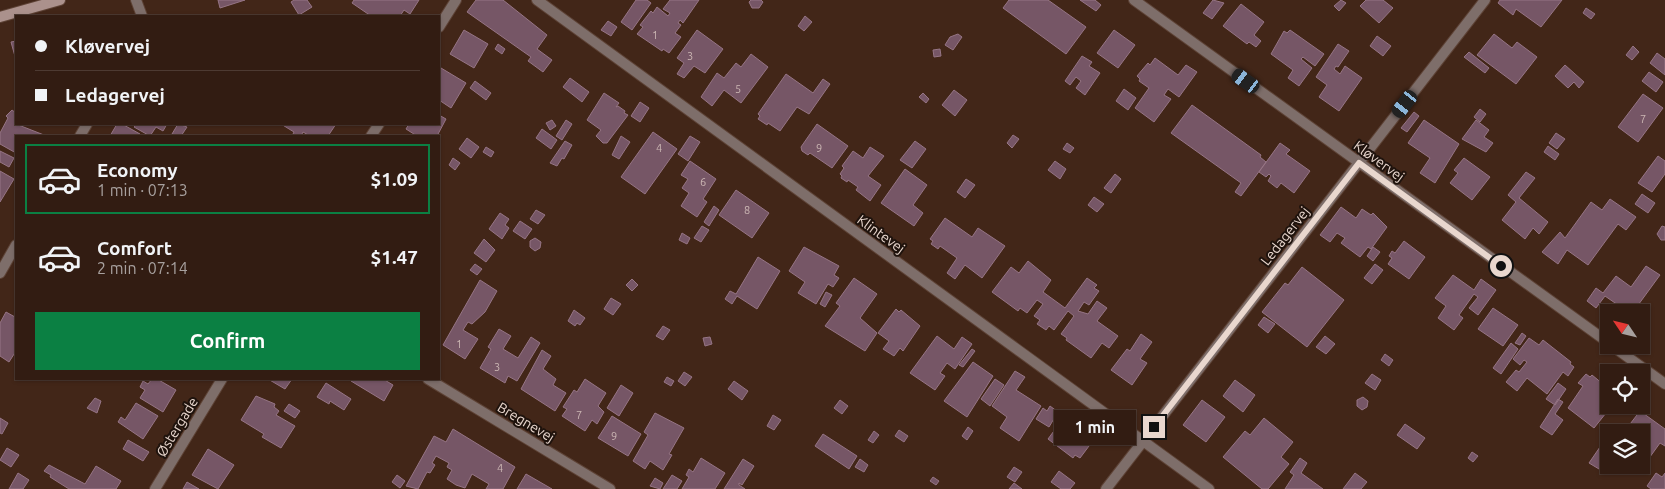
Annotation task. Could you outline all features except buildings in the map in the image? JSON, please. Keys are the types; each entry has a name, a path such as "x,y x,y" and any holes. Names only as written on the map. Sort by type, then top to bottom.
{"street":[{"path":"0,17 60,0"},
{"path":"136,0 142,15"},
{"path":"440,25 456,0"},
{"name":"Klintevej","path":"537,0 1209,489"},
{"name":"Kløvervej","path":"1134,0 1600,337"},
{"name":"Ledagervej","path":"1106,489 1485,0"},
{"path":"0,273 15,247"},
{"name":"Kløvervej","path":"1624,354 1665,384"},
{"name":"Østergade","path":"155,489 221,380"},
{"name":"Bregnevej","path":"430,380 610,489"}],"route":[{"path":"1154,427 1359,163 1501,266"}]}
